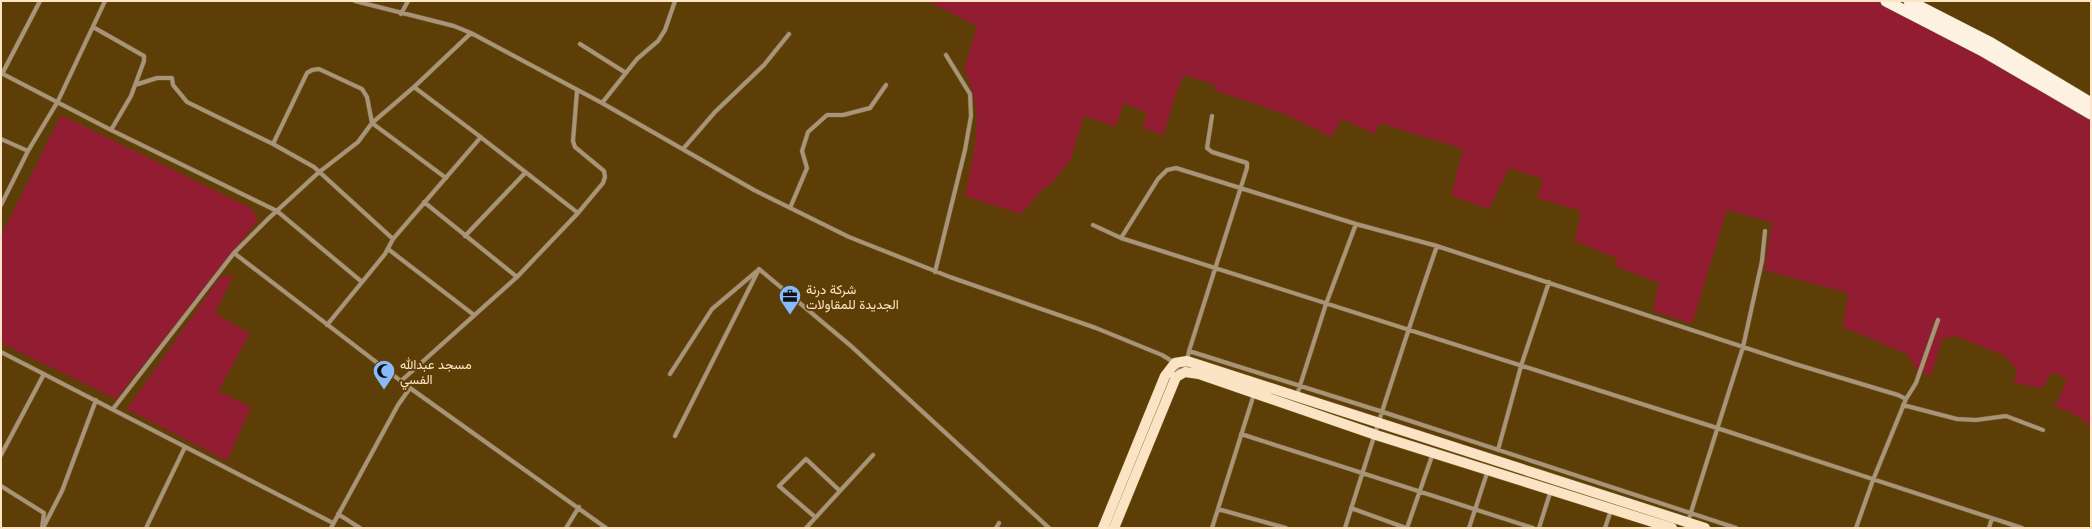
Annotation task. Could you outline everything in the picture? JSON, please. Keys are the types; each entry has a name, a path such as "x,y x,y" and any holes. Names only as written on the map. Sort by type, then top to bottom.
{"highway":[{"path":"1886,1 1981,50 2091,114"},
{"path":"1909,1 1991,43 2091,103"}],"main road":[{"path":"1103,528 1164,376 1175,364 1188,356 1298,391 1380,423 1689,521 1705,528"},
{"path":"1114,528 1176,377 1183,373 1199,374 1376,435 1434,451 1488,470 1672,528"}],"street":[{"path":"40,1 2,73 111,130 277,211 362,282"},
{"path":"1,205 28,151 58,101 105,1"},
{"path":"354,1 401,14 454,26 471,33 602,103 754,190 849,237 935,272 1096,328 1162,355 1175,364 1183,373"},
{"path":"401,14 408,1"},
{"path":"602,103 637,59 658,41 665,30 675,1"},
{"path":"93,27 144,56 144,61 131,96 111,130"},
{"path":"113,409 234,253 320,172 358,142 372,123 414,88 471,33"},
{"path":"683,149 715,112 764,65 789,34"},
{"path":"580,44 626,73"},
{"path":"935,272 965,150 971,116 970,94 946,55"},
{"path":"273,144 307,73 312,70 319,69 362,89 367,97 372,123 446,178"},
{"path":"135,85 157,78 172,78 173,85 187,102 304,160 320,172 393,239"},
{"path":"790,208 807,168 802,150 808,132 827,115 843,115 870,108 875,104 886,86"},
{"path":"414,88 481,137 578,213"},
{"path":"401,381 517,277 578,213 603,183 605,177 604,171 575,147 572,141 577,91"},
{"path":"1183,373 1247,168 1246,163 1212,152 1207,148 1212,116"},
{"path":"327,325 388,249 393,239 481,137"},
{"path":"1,139 28,151"},
{"path":"1121,238 1158,179 1167,170 1176,168 1242,187 1356,224 1437,246 1906,399"},
{"path":"465,236 526,173"},
{"path":"424,202 517,277"},
{"path":"1356,224 1326,304 1298,391 1383,412 1498,450 1689,521 1736,528"},
{"path":"1093,225 1121,238 1717,428 2022,528"},
{"path":"1689,521 1743,347 1762,261 1765,231"},
{"path":"1345,528 1362,473 1380,423 1408,330 1437,246"},
{"path":"388,249 474,315"},
{"path":"234,253 410,388 579,507 606,528"},
{"path":"670,374 712,309 759,269"},
{"path":"675,436 759,269"},
{"path":"759,269 851,346 1049,528"},
{"path":"1498,450 1522,366 1549,282"},
{"path":"1856,528 1873,480 1903,405 1916,383 1938,320"},
{"path":"1,352 333,523"},
{"path":"1,456 3,448 44,374"},
{"path":"331,528 398,405 410,388"},
{"path":"1212,528 1254,394"},
{"path":"43,528 62,491 96,400"},
{"path":"1903,405 1957,419 1976,420 2006,416 2043,430"},
{"path":"1241,434 1533,528"},
{"path":"146,528 186,447"},
{"path":"1351,508 1407,528 1418,492 1434,451"},
{"path":"806,528 839,490 873,455"},
{"path":"815,517 779,486 806,459 839,490"},
{"path":"1469,528 1488,470"},
{"path":"1,486 44,513 43,528"},
{"path":"1539,528 1551,490"},
{"path":"566,528 579,507"},
{"path":"1218,509 1270,526 1286,528"},
{"path":"1605,528 1612,509"},
{"path":"338,514 360,528"},
{"path":"1989,528 1992,518"},
{"path":"996,528 999,523"}],"shaded area":[{"path":"927,1 1880,1 1956,40 2091,117 2091,429 2084,421 2075,415 2055,407 2067,379 2052,372 2043,388 2014,383 2017,370 2005,356 1955,336 1942,339 1931,376 1917,370 1907,354 1843,327 1848,293 1764,270 1772,222 1727,210 1692,324 1653,311 1659,283 1615,266 1618,259 1575,241 1581,211 1537,198 1543,179 1509,168 1489,209 1451,196 1463,149 1380,123 1375,134 1342,119 1331,137 1287,115 1217,91 1213,84 1184,75 1174,100 1164,135 1143,128 1147,113 1124,103 1116,127 1084,116 1071,159 1051,184 1041,191 1021,214 965,196 972,164 976,132 976,117 975,101 971,86 964,70 977,26"},
{"path":"61,115 251,208 258,220 116,399 1,343 1,236"},
{"path":"234,275 215,313 250,334 218,391 251,407 227,461 127,409 220,277"}],"place":[{"name":"شركة درنة الجديدة للمقاولات","path":"790,316"},
{"name":"مسجد عبدالله الفسي","path":"384,390"}]}
